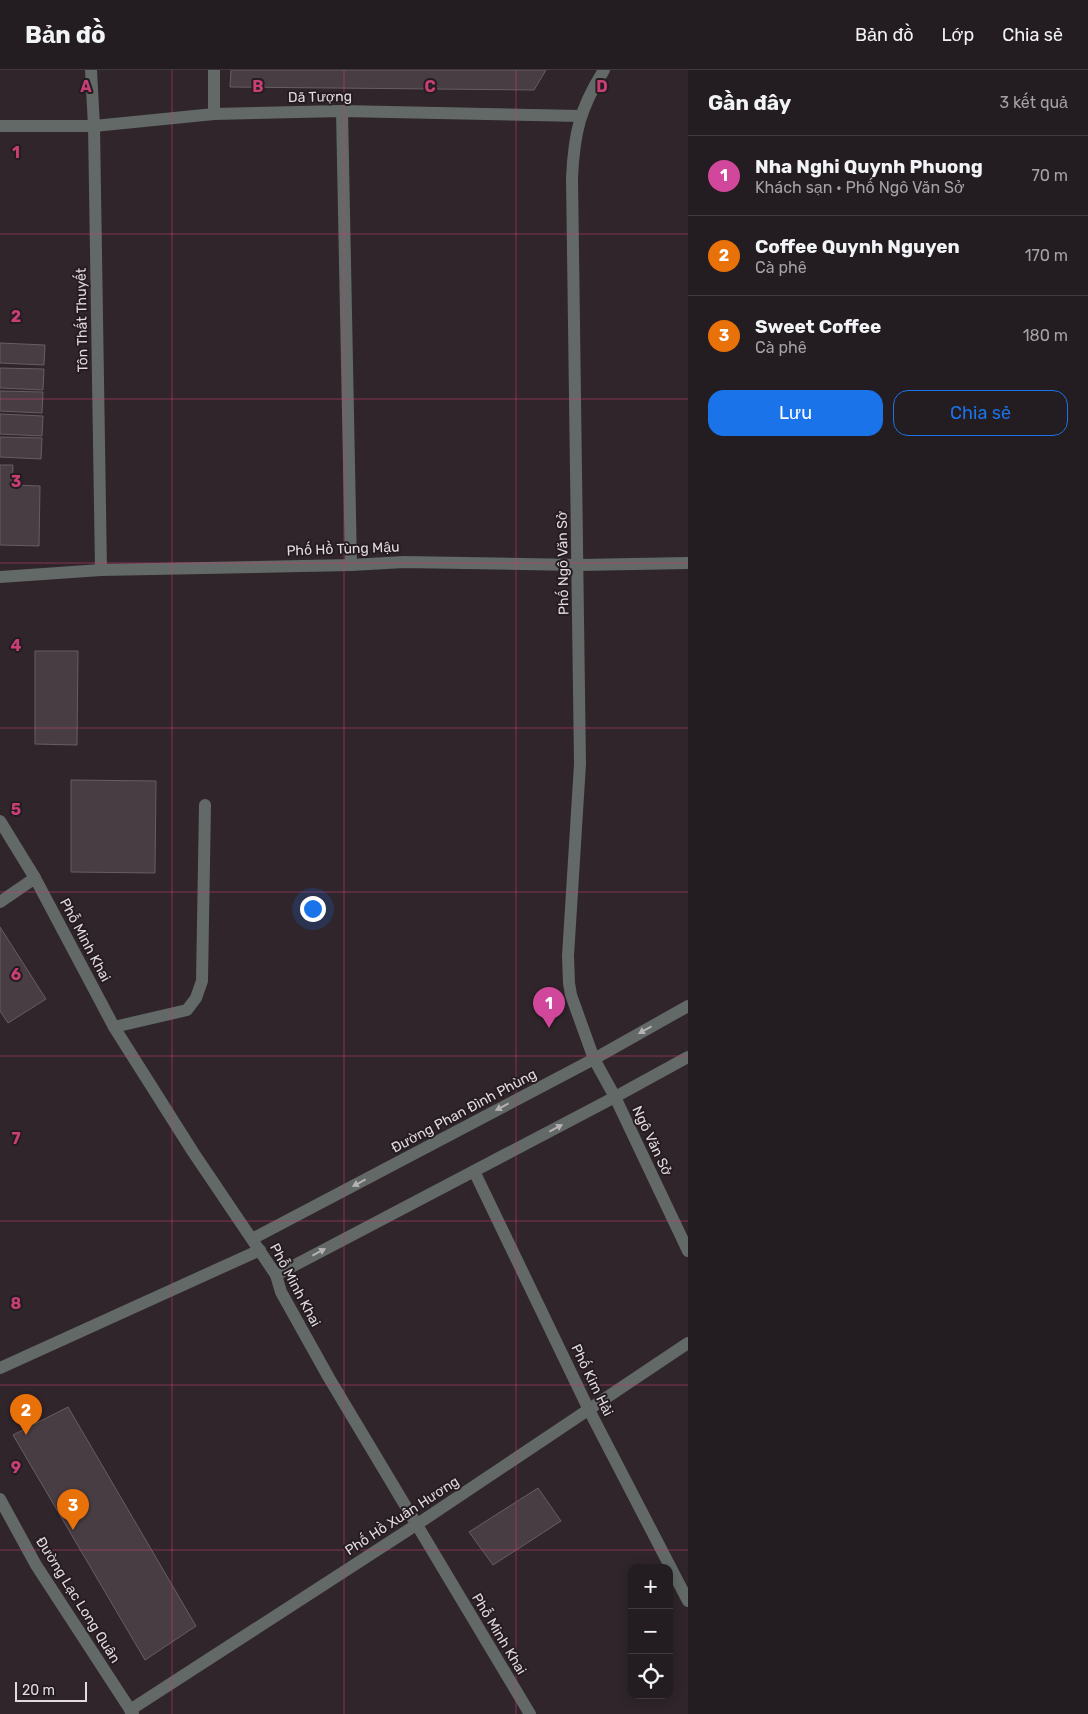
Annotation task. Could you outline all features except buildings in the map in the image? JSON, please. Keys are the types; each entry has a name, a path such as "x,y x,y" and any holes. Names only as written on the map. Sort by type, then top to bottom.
{"street":[{"name":"Tôn Thất Thuyết","path":"90,70 94,126 101,570"},
{"path":"214,70 214,114"},
{"name":"Phố Ngô Văn Sở","path":"604,70 590,92 580,116 573,150 580,764 568,956 569,983 572,995 594,1059 615,1097"},
{"name":"Dã Tượng","path":"0,126 94,126 214,114 342,112 580,116"},
{"path":"342,112 351,565"},
{"name":"Phố Hồ Tùng Mậu","path":"0,577 101,570 351,565 404,562 578,565 688,563"},
{"path":"114,1027 188,1010 196,998 202,981 205,805"},
{"name":"Phỗ Minh Khai","path":"0,821 35,878 114,1027 276,1275 281,1292 329,1378 530,1714"},
{"path":"0,902 35,878"},
{"name":"Đường Phan Đình Phùng","path":"252,1239 594,1059 688,1006"},
{"path":"276,1275 615,1097 688,1056"},
{"name":"Ngô Văn Sở","path":"615,1097 688,1251"},
{"name":"Phố Kim Hải","path":"474,1171 589,1410 688,1601"},
{"path":"0,1368 260,1250"},
{"name":"Phố Hồ Xuân Hương","path":"132,1712 688,1343"},
{"name":"Đường Lạc Long Quân","path":"0,1500 36,1565 132,1712"}],"place":[{"name":"Nha Nghi Quynh Phuong","path":"549,1028"},
{"name":"Coffee Quynh Nguyen","path":"26,1435"},
{"name":"Sweet Coffee","path":"73,1530"}]}
